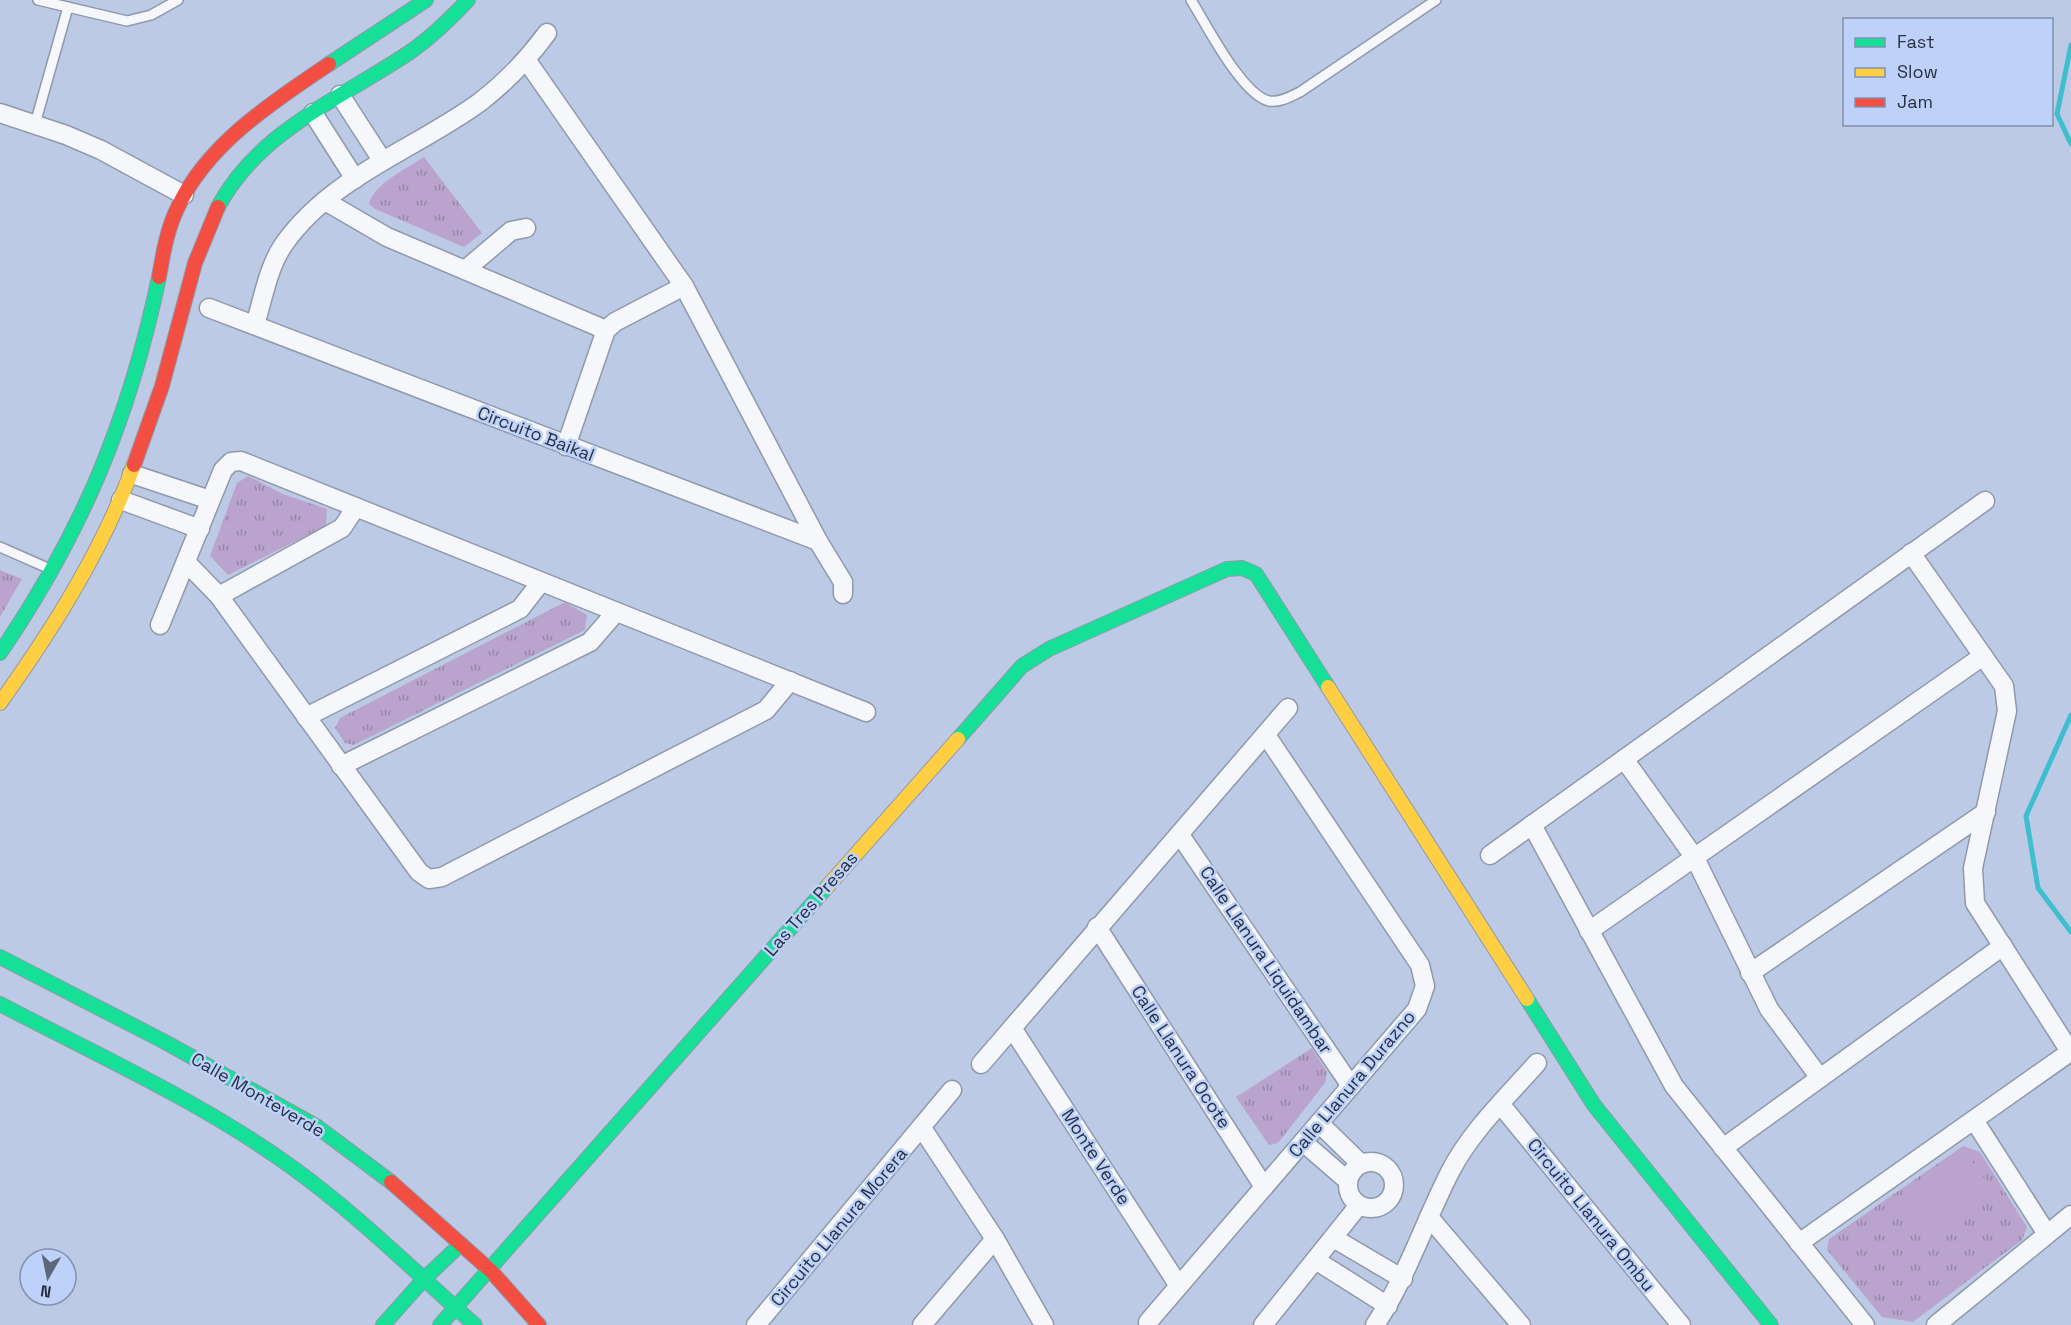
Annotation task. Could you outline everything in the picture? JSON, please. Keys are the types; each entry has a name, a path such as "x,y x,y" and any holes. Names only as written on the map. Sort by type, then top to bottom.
{"street":[{"path":"0,653 53,571 103,471 117,435 148,326 188,228 212,184 253,119 323,69 407,16 426,0"},
{"path":"0,113 101,150 184,195 239,175 281,134 412,48 448,21 468,0"},
{"path":"255,325 274,260 285,243 325,201 382,160 480,102 526,61 547,33"},
{"path":"526,61 684,286 818,541 843,582 843,594"},
{"path":"340,95 382,160"},
{"path":"313,113 355,179"},
{"path":"0,703 78,585 132,474 162,388 188,228 184,195"},
{"path":"325,201 387,237 606,330"},
{"path":"465,270 511,231 526,228"},
{"path":"566,446 606,330 615,322 684,286"},
{"name":"Circuito Baikal","path":"209,308 818,541"},
{"path":"160,626 223,470 231,462 241,461 866,712"},
{"path":"132,474 210,500"},
{"path":"121,500 200,529"},
{"path":"1490,855 1985,501"},
{"path":"219,596 342,528 356,507"},
{"path":"1799,1243 2071,1053 1975,903 1973,868 2007,711 2004,686 1911,553"},
{"path":"186,562 219,596 419,872 429,879 442,877 766,710 790,681"},
{"name":"Las Tres Presas","path":"440,1325 491,1271 1022,666 1050,649 1216,573 1227,569 1242,568 1256,574 1594,1106 1771,1325"},
{"path":"53,571 78,585"},
{"path":"306,717 520,609 542,582"},
{"path":"342,766 590,642 616,612"},
{"path":"1589,931 1983,656"},
{"path":"981,1064 1288,708"},
{"name":"Calle Llanura Durazno","path":"1148,1322 1417,1009 1425,986 1419,965 1266,735"},
{"path":"1624,759 1695,858 1768,1009 1820,1078"},
{"path":"1750,973 1986,812"},
{"path":"1532,825 1674,1086 1866,1325"},
{"name":"Calle Llanura Liquidambar","path":"1180,835 1351,1086"},
{"name":"Calle Llanura Ocote","path":"1097,927 1264,1187"},
{"path":"1723,1148 2002,946"},
{"name":"Calle Monteverde","path":"0,957 165,1042 316,1126 380,1172 461,1244 491,1271 539,1325"},
{"path":"0,1004 224,1122 294,1168 347,1211 475,1325"},
{"name":"Monte Verde","path":"1012,1028 1179,1286"},
{"path":"1375,1325 1402,1279 1451,1170 1472,1140 1537,1063"},
{"name":"Circuito Llanura Morera","path":"756,1325 952,1090"},
{"name":"Circuito Llanura Ombu","path":"1501,1105 1681,1325"},
{"path":"1974,1120 2047,1234"},
{"path":"1319,1123 1361,1164"},
{"name":"Circuito Llanura Morera","path":"922,1128 995,1239 1044,1325"},
{"path":"1303,1142 1348,1181"},
{"path":"1377,1162 1384,1166 1393,1178 1392,1193 1382,1205 1367,1208 1359,1205 1350,1195 1348,1181 1350,1174 1361,1164 1377,1162"},
{"path":"1263,1325 1335,1239 1359,1205"},
{"path":"1936,1325 2071,1215"},
{"path":"1430,1216 1521,1325"},
{"path":"922,1325 995,1239"},
{"path":"1335,1239 1402,1279"},
{"path":"383,1325 423,1279 461,1244"},
{"path":"1317,1261 1388,1306"}],"lane":[{"path":"43,1 127,21 151,15 178,0"},
{"path":"1191,0 1246,87 1269,101 1284,100 1300,92 1436,0"},
{"path":"35,124 69,7"},
{"path":"0,547 53,571"}],"green space":[{"path":"424,157 482,233 464,247 375,209 369,204 384,183"},
{"path":"248,476 283,494 327,509 326,526 228,575 210,556 237,483"},
{"path":"0,570 22,579 0,617"},
{"path":"565,602 587,615 585,630 354,745 345,743 335,728 340,718"},
{"path":"1312,1048 1327,1072 1325,1083 1278,1143 1269,1145 1236,1097"},
{"path":"1963,1146 1980,1152 2027,1227 2022,1240 1913,1322 1882,1317 1827,1250 1829,1239"},
{"path":"1965,1152 1996,1194 1927,1244 1896,1202"}],"waterway":[{"path":"2071,45 2057,114 2071,144"},
{"path":"2071,715 2026,816 2038,888 2071,932"}],"traffic: fast":[{"path":"329,64 426,0"},
{"path":"218,207 235,180 255,157 278,137 330,101 418,46 468,0"},
{"path":"0,653 55,564 99,474 133,379 159,277"},
{"path":"958,739 1022,666 1049,649 1227,569 1242,568 1256,574 1328,687"},
{"path":"440,1325 827,887"},
{"path":"0,957 165,1042 316,1126 391,1182"},
{"path":"1527,999 1594,1105 1771,1325"},
{"path":"0,1004 150,1081 258,1144 340,1205 475,1325"},
{"path":"383,1325 424,1279 461,1244"}],"traffic: slow":[{"path":"0,703 39,647 92,559 134,465"},
{"path":"1328,687 1527,999"},
{"path":"827,887 958,739"}],"traffic: jam":[{"path":"159,277 174,215 206,163 224,144 265,109 329,64"},
{"path":"134,465 162,386 195,263 218,207"},
{"path":"391,1182 491,1271 539,1325"}]}
